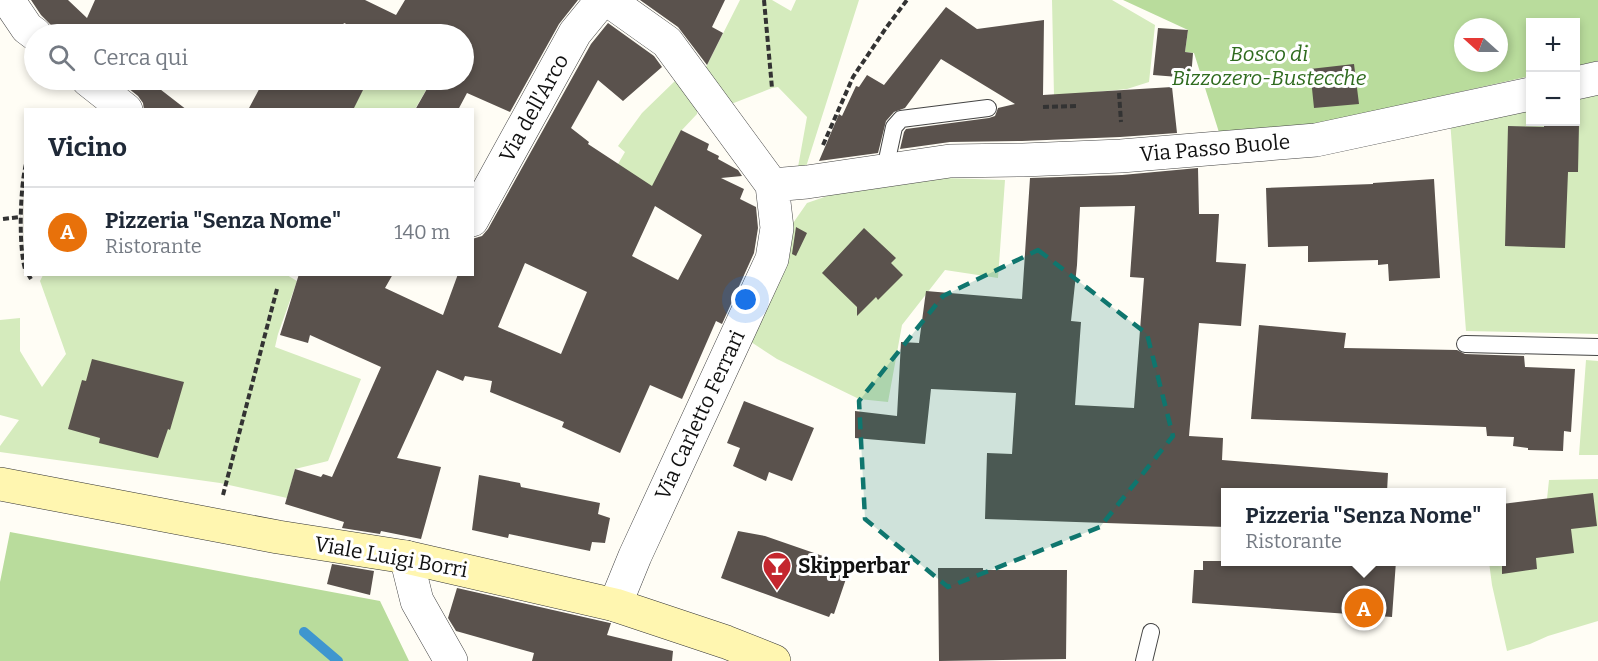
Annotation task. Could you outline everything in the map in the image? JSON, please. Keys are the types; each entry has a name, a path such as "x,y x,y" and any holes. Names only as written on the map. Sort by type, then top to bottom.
{"main road":[{"name":"Viale Luigi Borri","path":"0,484 278,537 406,557 615,605 726,642 774,661"}],"street":[{"path":"8,0 24,24"},
{"name":"Via dell'Arco","path":"474,216 575,33 602,0"},
{"name":"Via Carletto Ferrari","path":"608,0 667,42 772,185 777,228 772,259 639,546 615,605"},
{"path":"1580,83 1598,78"},
{"path":"101,90 123,108"},
{"name":"Via Passo Buole","path":"772,185 950,161 1117,156 1316,140 1526,95"},
{"path":"406,557 417,601 451,661"}],"lane":[{"path":"895,170 888,155 894,127 901,119 988,108"},
{"path":"1465,344 1598,347"},
{"path":"1144,661 1151,632"}],"path":[{"path":"764,0 772,88"},
{"path":"807,182 853,77 885,28 907,0"},
{"path":"1119,93 1121,126"},
{"path":"1043,107 1079,106"},
{"path":"24,185 21,217 24,254"},
{"path":"3,219 21,217"},
{"path":"226,485 277,289"}],"highlighted area":[{"path":"1038,250 1147,334 1173,436 1100,527 948,587 865,519 859,401 943,296"}],"green space":[{"path":"740,0 772,0 791,11 796,0 859,0 805,170 798,167 807,117 778,87 726,106 702,75"},
{"path":"1052,0 1112,0 1155,25 1149,82 1127,89 1054,96"},
{"name":"Bosco di Bizzozero-Bustecche","path":"1123,0 1598,0 1598,61 1580,65 1580,18 1526,18 1526,77 1223,145 1194,53 1185,52 1188,30"},
{"path":"677,79 697,108 697,114 681,131 646,200 618,164 625,152 618,146 642,113"},
{"path":"1598,88 1598,334 1466,331 1450,120 1526,104 1526,126 1580,126 1580,92"},
{"path":"363,90 426,90 416,108 353,108"},
{"path":"944,178 1005,180 998,278 945,270 902,325 888,402 859,399 777,359 745,338 791,226 807,203 839,192"},
{"path":"42,276 289,276 297,281 275,347 361,379 328,461 295,469 287,498 220,483 0,452 0,446 19,420 0,415 0,320 20,318 20,351 42,387 66,354 40,281"},
{"path":"1586,360 1598,361 1598,455 1579,455"},
{"path":"1598,479 1598,621 1507,651 1490,566 1506,566 1506,556 1547,499 1549,480"},
{"path":"10,532 380,601 409,661 0,661 0,582"}],"building":[{"path":"31,0 68,0 87,18 95,0 365,0 396,15 405,0 578,0 559,24 510,112 467,93 459,108 416,108 426,90 474,90 474,24 50,24"},
{"path":"640,0 725,0 712,27 723,33 707,65 678,27"},
{"path":"946,7 977,29 1044,20 1043,95 1172,87 1177,133 1022,141 950,142 900,149 906,129 989,118 995,116 998,108 1015,104 941,59 905,108 894,112 886,121 878,153 819,161 839,114 842,116 856,86 859,87 867,75 884,85"},
{"path":"608,23 654,56 662,67 623,101 598,80 571,128 589,142 588,144 652,186 681,130 709,144 707,150 738,170 742,176 721,178 744,189 740,199 756,207 758,228 754,253 722,324 716,321 682,399 650,385 620,453 562,427 564,422 490,392 492,381 465,376 463,381 437,370 397,458 441,467 421,539 381,531 380,534 342,528 344,522 285,504 295,469 321,477 323,474 332,477 381,367 310,335 308,343 280,335 298,276 392,276 385,288 443,315 457,276 474,276 474,238 482,236 591,44","holes":["655,206 702,235 678,280 632,256","525,263 587,292 561,354 498,327"]},
{"path":"1158,28 1188,30 1185,52 1193,53 1191,78 1153,75"},
{"path":"1354,64 1359,104 1314,108 1310,69"},
{"path":"130,90 161,90 184,108 144,108 138,96"},
{"path":"259,90 363,90 354,108 249,108"},
{"path":"1508,126 1579,126 1578,172 1568,172 1565,248 1505,246"},
{"path":"1198,168 1199,214 1219,214 1216,262 1246,264 1241,326 1199,323 1189,436 1223,438 1222,460 1388,473 1387,488 1221,488 1221,527 985,519 987,453 1012,454 1016,393 931,389 925,444 855,438 855,411 897,416 901,342 919,343 926,291 1022,299 1030,178 1122,175","holes":["1135,206 1130,277 1144,278 1134,408 1075,405 1081,322 1071,321 1080,207"]},
{"path":"1434,179 1440,278 1389,281 1388,264 1378,265 1378,260 1308,262 1308,246 1268,247 1266,188"},
{"path":"796,227 807,233 796,256 792,254"},
{"path":"864,228 896,258 891,263 903,275 878,300 876,297 857,316 857,307 822,273"},
{"path":"1259,325 1346,333 1344,348 1457,350 1465,354 1524,356 1525,367 1575,369 1571,432 1564,431 1563,451 1528,450 1528,448 1513,446 1514,437 1487,436 1486,427 1251,419"},
{"path":"92,359 184,382 170,430 168,429 158,458 99,443 100,438 68,429 82,380 86,381"},
{"path":"744,401 814,428 792,481 769,472 766,481 733,466 740,448 727,443"},
{"path":"479,475 520,483 521,487 600,503 598,514 610,518 605,543 592,542 590,551 509,534 508,538 472,530"},
{"path":"1593,493 1597,526 1571,529 1574,553 1536,558 1537,569 1502,574 1502,566 1506,566 1506,504"},
{"path":"738,531 765,536 843,563 842,567 849,570 834,614 831,613 829,617 721,578"},
{"path":"1203,561 1221,561 1221,566 1396,566 1392,617 1192,603 1194,570 1203,570"},
{"path":"332,564 374,571 370,595 327,584"},
{"path":"938,568 1067,570 1066,659 939,661"},
{"path":"457,588 611,623 607,635 673,651 672,661 532,661 534,653 456,631 448,618"}],"waterway":[{"path":"304,632 338,661"}],"place":[{"name":"Skipperbar","path":"777,592"},
{"name":"Pizzeria \"Senza Nome\"","path":"1364,608"}]}
